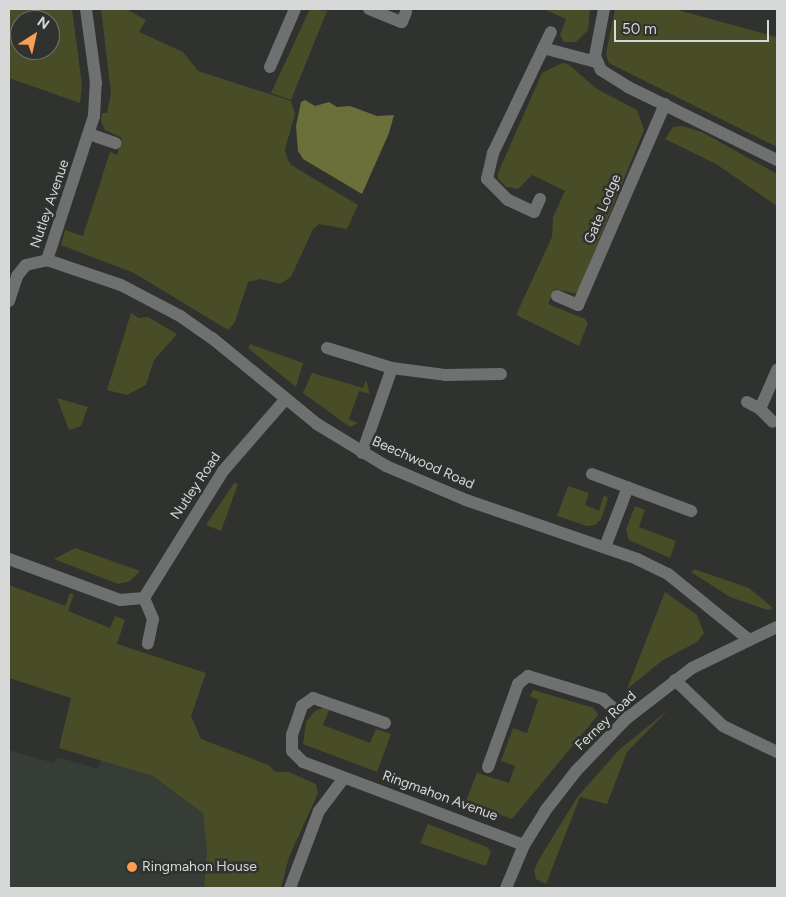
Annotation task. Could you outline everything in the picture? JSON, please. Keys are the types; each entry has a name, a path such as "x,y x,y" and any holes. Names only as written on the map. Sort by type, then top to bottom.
{"street":[{"name":"Nutley Avenue","path":"9,301 17,276 26,265 47,260 89,134 97,97 86,9"},
{"path":"270,67 295,9"},
{"path":"369,9 402,22 406,12"},
{"path":"596,62 604,9"},
{"path":"540,199 534,212 508,200 487,179 493,153 551,32"},
{"path":"543,48 596,62 612,78 777,160"},
{"name":"Gate Lodge","path":"557,296 578,305 665,104"},
{"path":"89,134 115,143"},
{"name":"Beechwood Road","path":"47,260 121,286 180,316 212,338 285,400 362,452 466,500 605,547 668,574 748,639"},
{"path":"327,348 392,368 445,375 501,374"},
{"path":"362,452 392,368"},
{"path":"760,409 777,370"},
{"name":"Nutley Road","path":"144,598 223,471 285,400"},
{"path":"747,402 760,409 773,422"},
{"path":"592,474 691,511"},
{"path":"605,547 628,487"},
{"path":"9,559 120,600 144,598 153,619 148,643"},
{"name":"Ferney Road","path":"510,887 524,845 560,791 626,719 675,680 710,657 777,627"},
{"path":"488,767 518,684 528,676 603,699 626,719"},
{"path":"675,680 719,723 777,752"},
{"name":"Ringmahon Avenue","path":"385,723 319,698 306,703 298,717 290,744 296,757 344,778 524,845"},
{"path":"290,888 318,811 344,778"}],"shaded area":[{"path":"9,750 54,763 57,757 98,769 101,760 153,776 188,799 204,813 207,851 204,888 9,888"}],"green space":[{"path":"9,9 72,9 82,85 80,103 9,78"},
{"path":"101,9 126,9 146,20 139,32 183,52 198,71 291,101 295,114 285,149 291,165 358,205 347,229 319,224 313,229 291,277 280,284 261,279 248,282 235,322 228,330 134,273 61,245 65,230 83,236 110,152 117,155 122,138 105,130 101,122 102,113 107,113 111,93"},
{"path":"310,9 327,11 291,100 271,93"},
{"path":"544,9 590,9 588,30 576,42 564,42 560,35 566,19"},
{"path":"615,9 674,9 777,37 777,147 609,63 606,54"},
{"path":"562,63 568,64 597,89 637,110 644,130 577,294 555,289 548,304 585,319 588,323 579,346 516,315 552,237 553,217 565,191 532,175 518,189 506,187 498,179 498,173 542,73"},
{"path":"305,100 315,106 329,102 337,107 350,106 377,116 394,115 389,133 362,194 303,159 298,151 296,126 301,102"},
{"path":"682,126 702,132 777,174 777,206 716,164 665,139 673,127"},
{"path":"131,313 139,318 148,317 177,334 154,360 146,385 127,395 107,390"},
{"path":"250,344 303,363 296,387 248,348"},
{"path":"312,373 363,388 366,380 370,394 359,391 349,419 358,423 350,427 303,393"},
{"path":"57,398 88,407 81,426 69,430"},
{"path":"234,483 238,484 221,531 206,525"},
{"path":"568,486 589,493 585,505 599,511 604,495 608,498 601,519 595,525 587,526 557,516"},
{"path":"635,506 645,510 639,527 676,541 670,558 629,540 626,530"},
{"path":"75,548 140,571 130,581 118,584 54,559"},
{"path":"694,569 749,588 773,608 768,610 730,597 691,572"},
{"path":"9,585 65,606 70,593 74,594 68,611 110,628 115,616 125,620 117,644 206,673 191,716 201,739 268,765 276,772 289,772 316,784 318,793 289,857 281,888 204,888 207,851 203,813 153,776 59,748 71,698 9,678"},
{"path":"665,592 697,615 704,633 697,642 663,660 627,689"},
{"path":"533,690 594,708 598,715 512,819 465,803 477,773 509,783 515,766 501,761 513,728 527,733 538,700 530,696"},
{"path":"323,708 329,710 323,725 370,743 376,729 391,734 377,772 303,744 306,722 315,711"},
{"path":"668,710 627,752 607,804 580,797 546,884 536,879 534,870 541,856 578,796 619,750"},
{"path":"428,824 487,847 491,852 486,866 420,843"}],"place":[{"name":"Ringmahon House","path":"132,867"}]}
